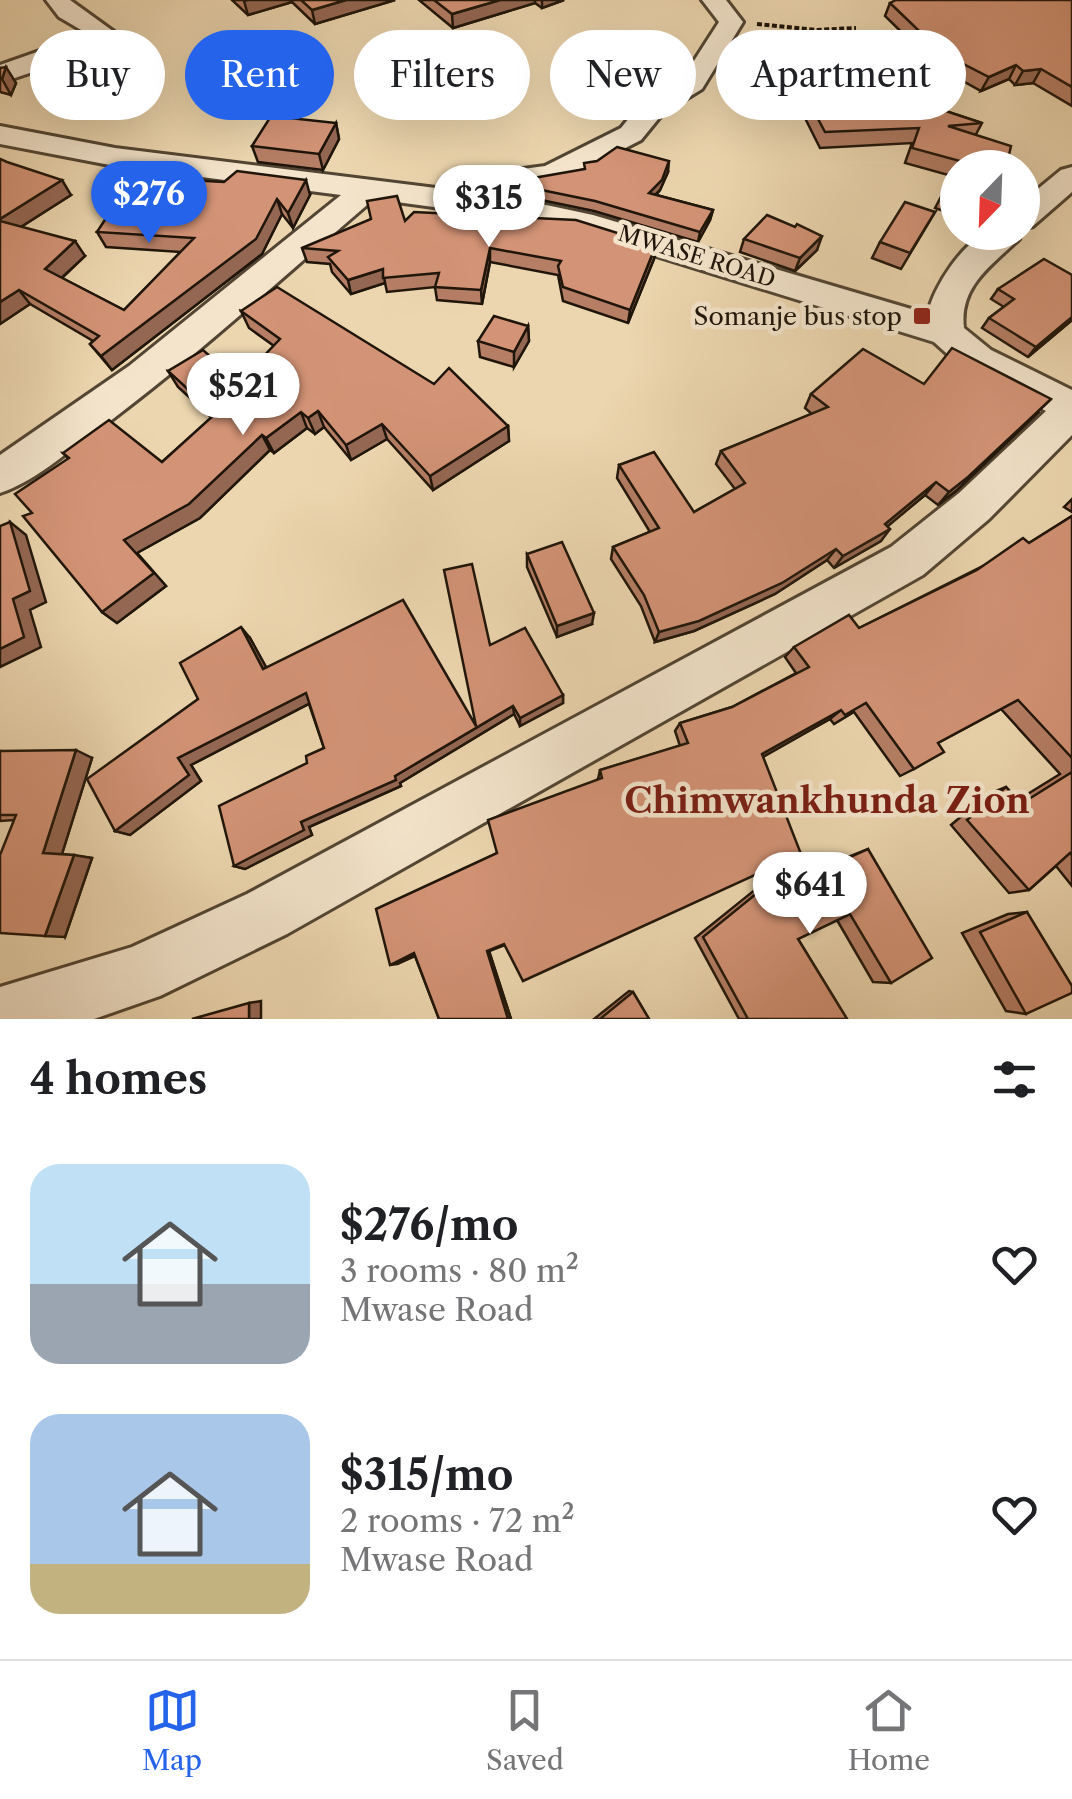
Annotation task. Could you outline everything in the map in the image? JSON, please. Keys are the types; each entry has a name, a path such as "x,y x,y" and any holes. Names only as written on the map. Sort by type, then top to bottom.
{"street":[{"path":"0,75 105,34 67,12 58,0"},
{"path":"483,204 512,178 552,174 631,134 653,107 692,83 722,11"},
{"name":"MWASE ROAD","path":"0,135 115,157 566,218 644,238 948,333 978,360 1072,409"},
{"path":"1040,204 1072,176"},
{"path":"0,476 123,391 366,190"},
{"path":"948,333 943,315 945,299 990,250"},
{"path":"0,1018 138,975 267,914 907,560 974,506 1072,409"}],"path":[{"path":"722,11 816,30 856,28"}],"building":[{"path":"301,0 346,0 312,10"},
{"path":"434,0 500,0 452,14"},
{"path":"1072,0 1072,87 1041,69 1023,71 1016,65 989,77 966,65 966,30 918,30 890,3"},
{"path":"966,118 982,123 948,126 1011,146 1010,150 940,150 940,156 912,148 919,128 825,132 819,120"},
{"path":"268,120 336,123 319,154 252,146"},
{"path":"617,147 669,161 662,180 649,193 713,210 700,232 595,201 517,185 522,180 585,169 584,163 597,161"},
{"path":"0,159 7,162 62,180 0,219"},
{"path":"237,171 306,180 288,213 277,199 256,239 101,356 90,344 99,336 19,290 0,302 0,221 75,241 45,269 124,310 194,238 97,232 133,177 224,182"},
{"path":"397,196 405,221 414,212 576,220 656,245 630,310 563,287 558,266 561,261 490,248 481,290 435,287 439,273 383,278 383,269 348,280 328,257 338,251 302,248 371,219 367,201"},
{"path":"905,202 935,212 910,253 880,242"},
{"path":"767,215 822,236 800,258 744,239"},
{"path":"1044,259 1072,275 1072,317 1036,347 989,318 1014,299 998,289"},
{"path":"277,287 434,384 449,368 508,426 430,476 382,424 346,445 318,411 308,418 301,412 266,438 262,435 189,504 124,540 154,573 102,612 23,516 32,513 15,494 69,458 63,453 109,420 162,462 215,414 168,371 203,350 239,382 280,339 241,311"},
{"path":"494,316 528,326 514,352 478,341"},
{"path":"952,348 1051,399 968,477 949,492 936,482 885,524 890,529 843,556 836,549 782,583 699,621 659,632 644,595 613,547 659,528 619,465 654,452 694,512 745,483 721,451 828,407 811,394 863,349 924,384"},
{"path":"1072,516 1072,758 1018,700 938,743 944,752 914,769 866,703 845,715 841,710 762,754 801,854 523,981 504,944 487,951 508,1019 439,1019 414,953 390,965 376,909 497,853 488,820 602,778 600,770 688,743 680,723 732,707 809,667 794,647 849,615 859,628 977,570 1023,538 1029,543"},
{"path":"10,522 30,591 13,599 24,637 0,649 0,526"},
{"path":"562,542 594,613 557,626 527,554"},
{"path":"472,564 490,645 525,628 563,695 520,718 513,706 395,776 396,780 301,822 304,830 234,866 219,806 307,763 306,756 324,748 306,693 178,758 189,775 115,831 87,779 198,699 180,663 241,627 263,669 403,600 476,726 444,570"},
{"path":"76,750 43,853 74,855 45,936 0,933 0,855 16,815 0,815 0,751"},
{"path":"1072,772 1072,855 1029,890 967,820 1006,787 1021,804"},
{"path":"868,849 932,958 891,983 850,914 798,939 847,1019 748,1019 703,937 804,855 812,874"},
{"path":"1027,912 1072,986 1072,993 1026,1014 980,932"},
{"path":"633,992 649,1019 600,1019"},
{"path":"249,1003 249,1019 192,1019"}],"place":[{"name":"Somanje bus stop","path":"922,316"}],"district":[{"name":"Chimwankhunda Zion","path":"827,801"}]}
